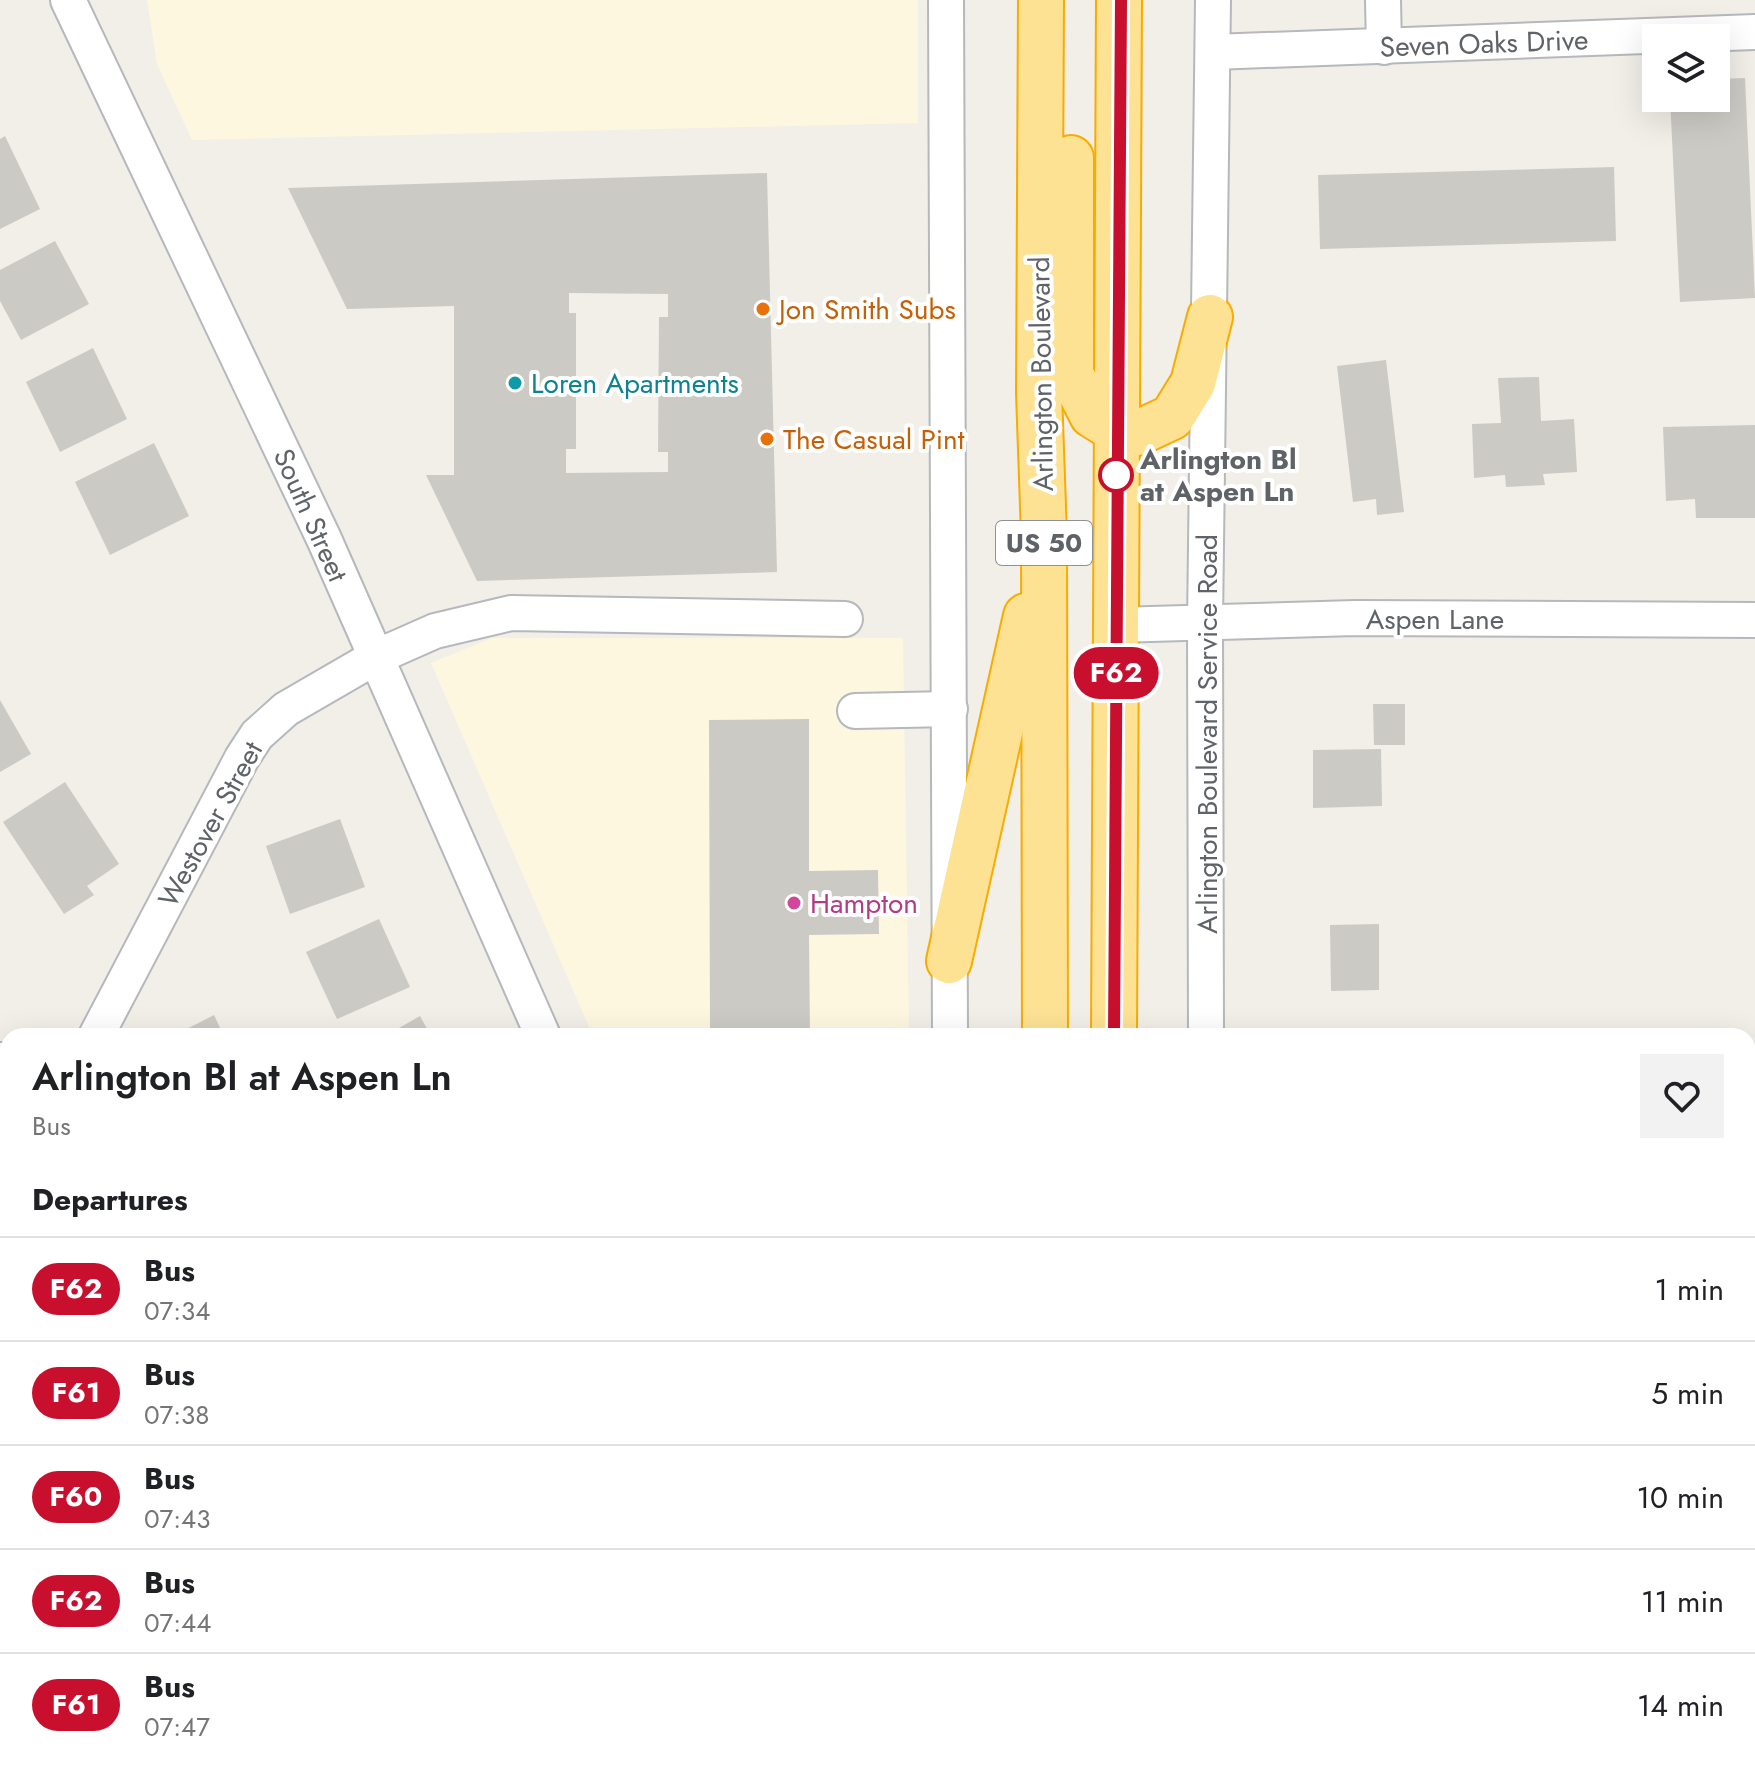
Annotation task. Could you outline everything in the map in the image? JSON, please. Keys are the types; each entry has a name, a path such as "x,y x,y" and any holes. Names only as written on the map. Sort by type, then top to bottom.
{"highway":[{"name":"Arlington Boulevard","path":"1039,0 1045,1028"},
{"path":"1071,0 1071,374 1092,415 1116,430 1138,433 1172,417 1193,383 1210,317"},
{"name":"US 50","path":"1114,1028 1119,7"},
{"path":"949,961 1044,535"}],"street":[{"name":"South Street","path":"68,0 324,539 539,1028"},
{"path":"946,0 950,1028"},
{"name":"Arlington Boulevard Service Road","path":"1206,1028 1205,623 1213,0"},
{"path":"1383,0 1384,47"},
{"name":"Seven Oaks Drive","path":"1213,52 1755,32"},
{"name":"Westover Street","path":"100,1028 257,735 286,709 374,658 435,631 511,613 845,619"},
{"name":"Aspen Lane","path":"1116,625 1340,618 1755,620"},
{"path":"855,711 950,709"}],"shaded area":[{"path":"147,0 918,0 918,123 192,140 157,64"},
{"path":"492,638 903,638 909,1028 590,1028 431,663"}],"building":[{"path":"1745,78 1755,298 1680,302 1671,112 1730,112 1730,79"},
{"path":"5,136 40,209 0,229 0,139"},
{"path":"1614,167 1616,241 1320,249 1318,175"},
{"name":"Loren Apartments","path":"767,173 777,572 477,581 426,475 454,475 454,306 347,309 288,188","holes":["569,293 668,294 668,317 659,317 658,452 668,452 668,472 566,473 566,449 576,449 576,313 569,313"]},
{"path":"55,241 89,304 21,340 0,301 0,270"},
{"path":"93,348 127,419 60,452 26,382"},
{"path":"1386,360 1404,512 1377,515 1376,499 1353,502 1337,366"},
{"path":"1539,377 1541,421 1574,419 1577,472 1543,474 1545,485 1506,487 1505,475 1474,478 1472,424 1501,423 1498,378"},
{"path":"1755,425 1755,518 1696,518 1695,499 1666,501 1663,427"},
{"path":"154,443 189,516 110,555 75,482"},
{"path":"0,700 31,754 0,772"},
{"path":"1373,704 1405,704 1405,745 1374,745"},
{"name":"Hampton","path":"809,719 809,871 878,870 879,934 809,935 810,1028 710,1028 709,720"},
{"path":"1381,749 1382,806 1313,808 1313,750"},
{"path":"65,782 119,864 87,886 94,895 64,914 3,822"},
{"path":"340,819 365,887 290,914 266,846"},
{"path":"379,919 410,987 337,1019 306,952"},
{"path":"1379,924 1379,990 1331,991 1330,925"},
{"path":"214,1015 220,1028 189,1028"},
{"path":"420,1016 427,1028 399,1028"}],"bus line":[{"name":"F62","path":"1114,1028 1118,22 1121,0"}],"place":[{"name":"Jon Smith Subs","path":"763,309"},
{"name":"Loren Apartments","path":"515,383"},
{"name":"The Casual Pint","path":"767,439"},
{"name":"Arlington Bl at Aspen Ln","path":"1116,475"},
{"name":"Hampton","path":"794,903"}]}
